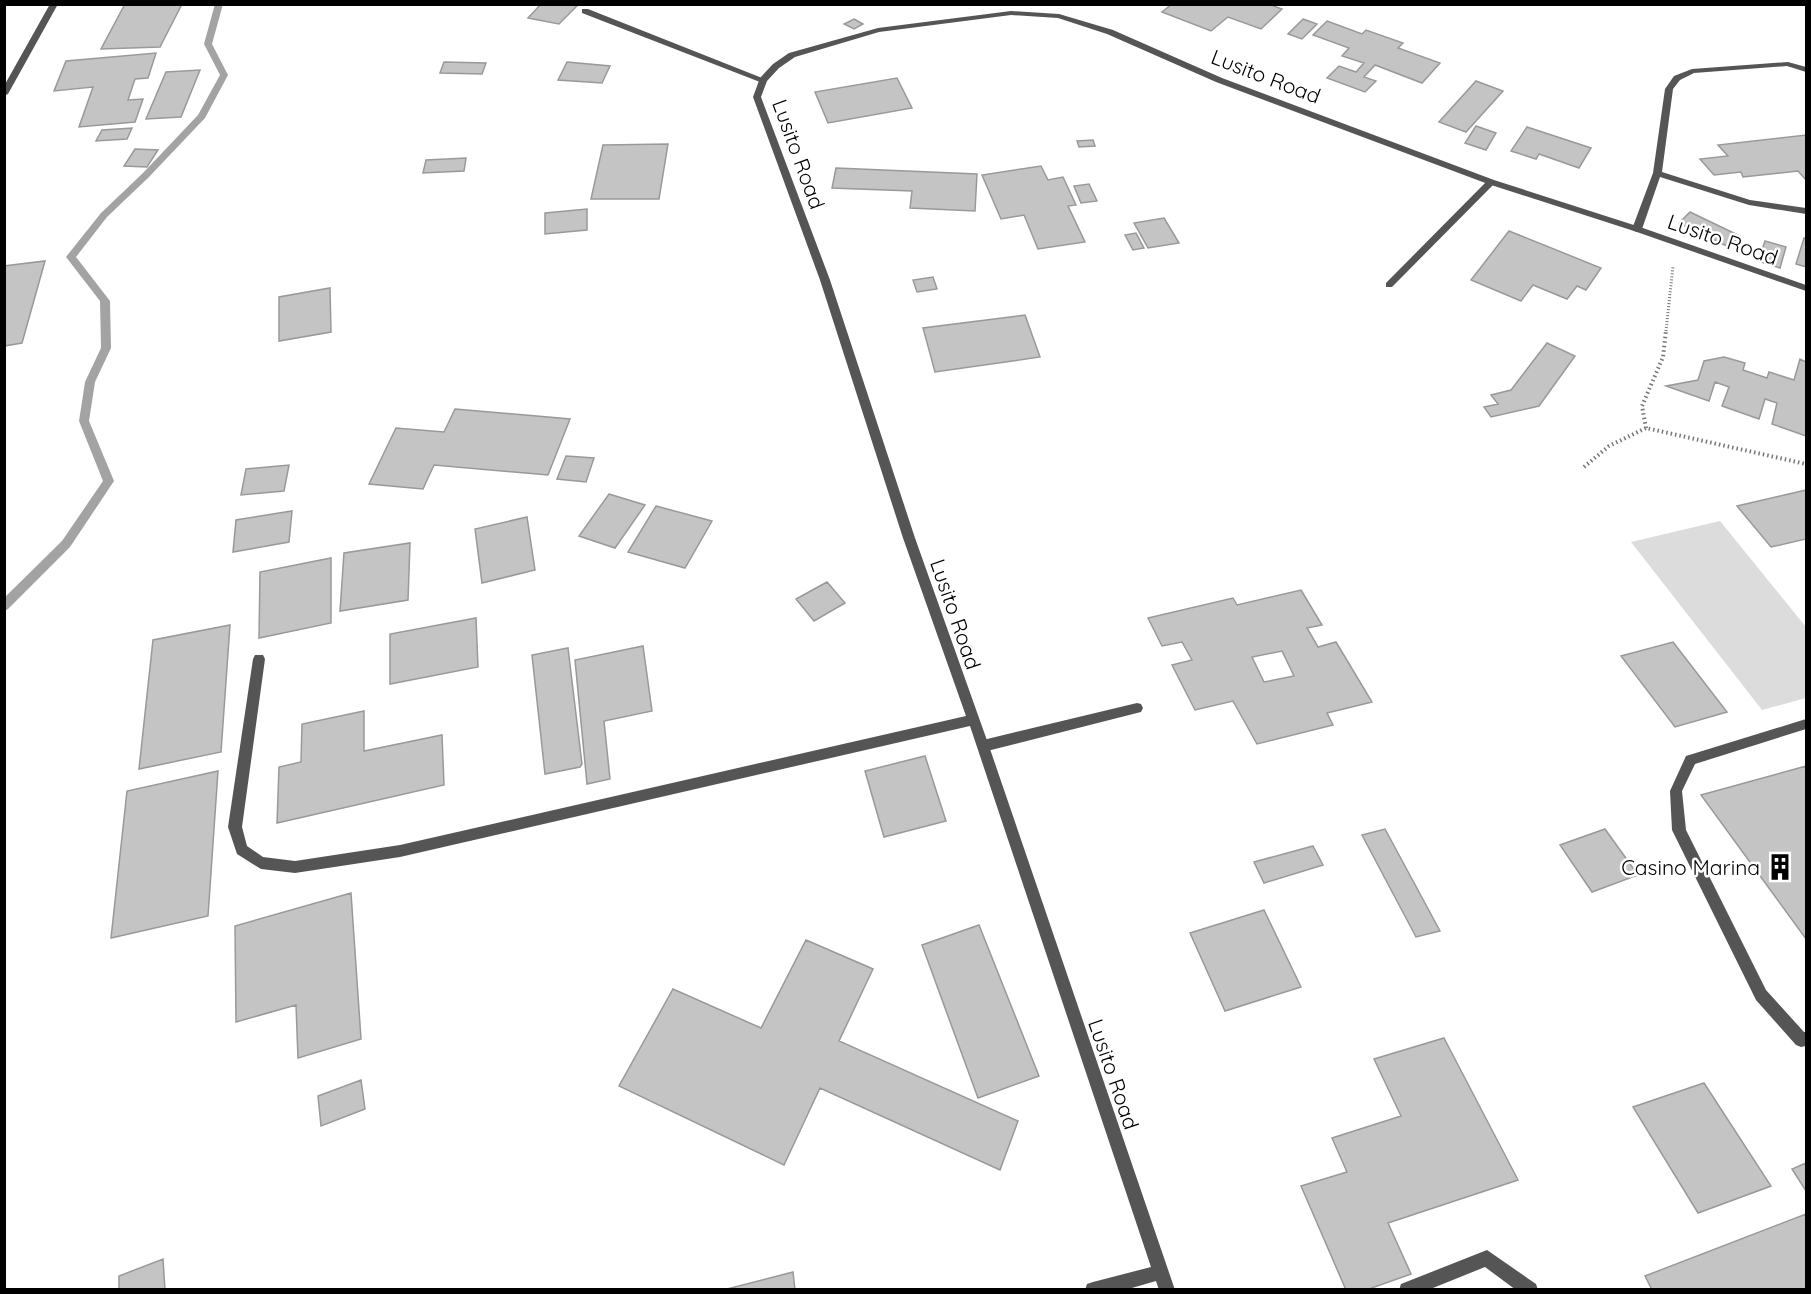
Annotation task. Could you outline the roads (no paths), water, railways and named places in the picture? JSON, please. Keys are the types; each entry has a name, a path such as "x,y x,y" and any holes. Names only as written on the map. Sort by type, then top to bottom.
{"street":[{"path":"4,94 54,4"},
{"path":"585,10 763,80"},
{"name":"Lusito Road","path":"1167,1290 983,746 909,538 825,280 757,97 763,80 776,66 792,55 878,30 1011,13 1059,16 1110,32 1219,80 1491,182 1806,288"},
{"path":"1636,229 1657,173 1669,89 1677,78 1692,71 1788,64 1806,70"},
{"path":"1657,173 1701,189 1775,210 1806,211"},
{"path":"1389,285 1491,182"},
{"path":"259,659 235,827 243,850 261,863 295,867 400,851 973,720"},
{"path":"983,746 1137,708"},
{"path":"1805,1043 1761,995 1679,830 1676,791 1690,760 1806,724"},
{"path":"1407,1290 1487,1258 1530,1290"},
{"path":"1093,1290 1161,1272"}],"waterway":[{"path":"4,606 66,544 109,481 84,421 90,382 106,348 105,301 71,257 104,215 202,116 224,75 208,44 219,4"}],"place":[{"name":"Casino Marina","path":"1780,867"}]}
